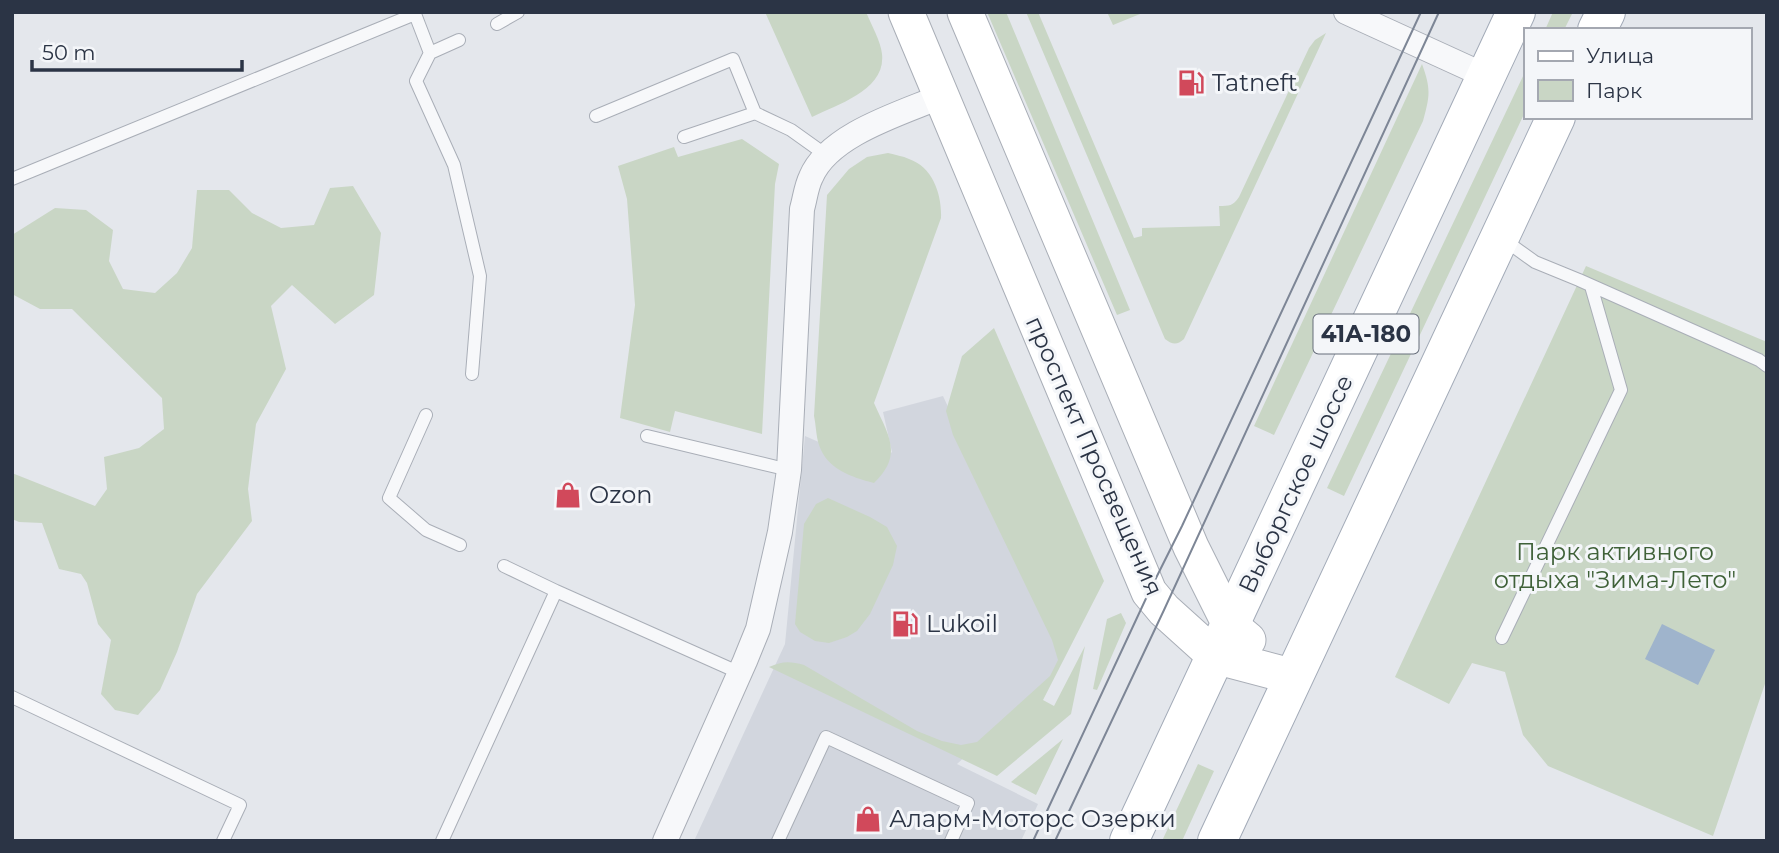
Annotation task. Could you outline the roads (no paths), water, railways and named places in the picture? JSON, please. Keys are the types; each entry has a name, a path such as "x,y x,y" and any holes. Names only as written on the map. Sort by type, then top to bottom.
{"main road":[{"name":"проспект Просвещения","path":"906,12 1149,592 1164,610 1294,677"},
{"path":"965,12 1168,489 1223,640"},
{"name":"Выборгское шоссе","path":"1129,841 1516,12"},
{"path":"1598,28 1606,12"},
{"name":"41А-180","path":"1217,841 1555,119"}],"street":[{"path":"1346,12 1486,76"},
{"path":"664,841 758,629 780,532 789,470 802,209 811,176 826,155 848,137 942,96"}],"lane":[{"path":"497,24 518,12"},
{"path":"12,179 415,14 430,53"},
{"path":"459,40 430,53 415,81 454,165 480,276 472,374"},
{"path":"596,116 733,59 755,113 791,130 826,155"},
{"path":"684,137 755,113"},
{"path":"1500,237 1535,262 1759,360 1767,366"},
{"path":"1502,638 1621,390 1591,286"},
{"path":"426,415 389,498 426,530 460,545"},
{"path":"647,436 789,470"},
{"path":"504,566 740,673"},
{"path":"442,841 556,591"},
{"path":"12,696 240,805 223,841"},
{"path":"778,841 825,737 968,803 951,841"}],"water":[{"path":"1662,624 1715,650 1698,685 1645,659"}],"tram line":[{"path":"1033,841 1421,12"},
{"path":"1055,841 1439,12"}],"place":[{"name":"Tatneft","path":"1191,83"},
{"name":"Ozon","path":"568,495"},
{"name":"Lukoil","path":"905,624"},
{"name":"Аларм-Моторс Озерки","path":"868,819"}],"park label":[{"name":"Парк активного отдыха \"Зима-Лето\"","path":"1615,566"}]}
